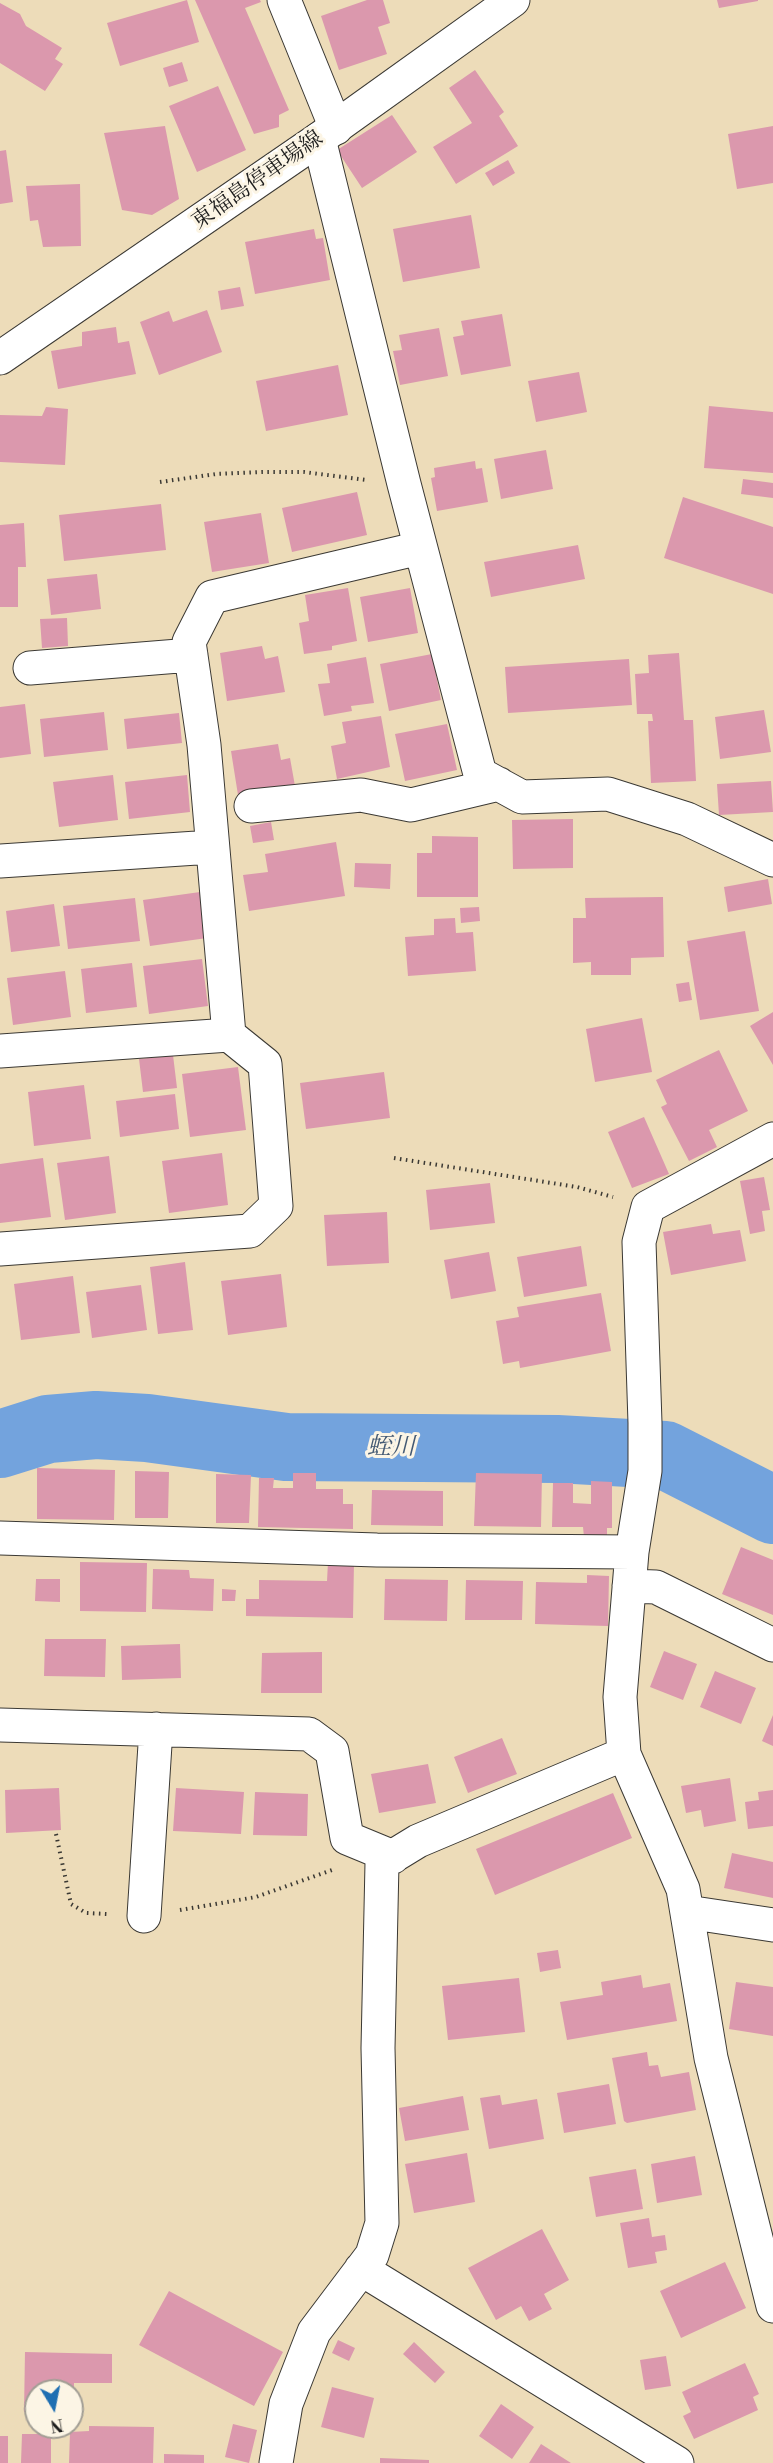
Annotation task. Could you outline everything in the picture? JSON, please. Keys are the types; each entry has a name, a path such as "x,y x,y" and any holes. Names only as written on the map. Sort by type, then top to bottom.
{"street":[{"path":"285,0 328,134 404,484 480,774 522,797 608,794 687,819 773,860"},
{"name":"東福島停車場線","path":"0,358 328,134 513,0"},
{"path":"229,1035 204,745 189,642 212,597 420,548"},
{"path":"30,668 191,655"},
{"path":"251,806 361,795 411,805 499,784"},
{"path":"0,861 212,847"},
{"path":"0,1051 229,1035 265,1064 276,1206 250,1231 0,1249"},
{"path":"773,1139 648,1208 639,1242 645,1471 632,1552 620,1696 624,1754 683,1889 711,2058 773,2306"},
{"path":"0,1538 377,1551 632,1552"},
{"path":"629,1586 656,1587 773,1645"},
{"path":"0,1725 309,1734 332,1751 347,1838 387,1860"},
{"path":"144,1916 156,1729"},
{"path":"387,1860 418,1841 624,1754"},
{"path":"276,2463 286,2404 314,2332 372,2255 382,2223 378,2048 387,1860"},
{"path":"687,1912 773,1925"},
{"path":"361,2269 677,2463"}],"path":[{"path":"160,482 216,474 304,472 404,484"},
{"path":"394,1158 577,1187 648,1208"},
{"path":"56,1834 71,1904 86,1913 144,1916 256,1897 336,1869 387,1860"}],"building":[{"path":"187,0 199,42 120,66 107,23"},
{"path":"195,0 260,0 261,2 245,8 289,110 279,115 279,127 254,134"},
{"path":"367,0 383,0 390,23 378,27 387,54 339,70 321,16"},
{"path":"717,0 758,0 758,1 719,8"},
{"path":"0,3 20,14 26,26 62,48 55,59 63,64 45,91 0,63"},
{"path":"182,62 188,81 169,87 163,68"},
{"path":"475,70 504,112 499,116 518,146 456,184 433,147 472,123 449,88"},
{"path":"218,86 246,150 197,172 169,106"},
{"path":"392,115 417,152 362,188 337,150"},
{"path":"165,126 179,199 152,215 122,210 104,133"},
{"path":"773,126 773,183 737,189 728,134"},
{"path":"6,150 13,202 0,204 0,151"},
{"path":"508,160 515,173 493,186 485,173"},
{"path":"80,184 81,246 43,247 38,220 30,221 26,186"},
{"path":"471,215 480,268 403,282 393,229"},
{"path":"314,229 316,239 323,238 330,280 255,294 245,242"},
{"path":"240,287 244,306 221,310 218,291"},
{"path":"207,310 222,352 159,375 140,322 169,311 173,322"},
{"path":"502,314 511,366 461,375 453,337 464,335 461,321"},
{"path":"116,327 118,343 129,341 136,374 58,389 51,351 82,346 82,332"},
{"path":"439,328 448,376 400,385 393,351 402,350 399,335"},
{"path":"338,365 348,415 266,431 256,381"},
{"path":"579,372 587,412 536,422 528,381"},
{"path":"709,406 773,412 773,473 704,468"},
{"path":"46,407 68,409 65,465 0,462 0,415 42,416"},
{"path":"546,450 553,489 501,499 494,459"},
{"path":"475,461 476,469 482,468 488,502 437,511 431,478 435,477 434,468"},
{"path":"743,479 773,483 773,498 741,494"},
{"path":"357,492 367,535 292,552 282,508"},
{"path":"683,497 773,527 773,594 664,558"},
{"path":"161,504 166,550 64,561 59,515"},
{"path":"261,513 269,563 212,572 204,522"},
{"path":"24,523 26,567 18,567 18,607 0,607 0,525"},
{"path":"578,545 585,579 491,597 484,562"},
{"path":"97,574 101,609 51,615 47,579"},
{"path":"348,588 357,641 332,646 332,650 304,654 299,623 309,621 305,595"},
{"path":"410,588 418,633 368,642 360,597"},
{"path":"67,618 68,646 42,648 40,619"},
{"path":"262,646 265,659 278,656 285,692 227,701 220,653"},
{"path":"679,653 684,720 693,720 696,781 651,783 648,721 653,721 652,714 637,714 635,674 649,673 648,655"},
{"path":"432,654 441,700 389,711 380,664"},
{"path":"366,657 374,703 351,706 352,711 324,716 318,684 330,683 327,664"},
{"path":"629,659 632,705 508,713 505,667"},
{"path":"25,704 31,754 0,758 0,707"},
{"path":"764,710 771,752 720,759 715,717"},
{"path":"104,712 108,750 44,757 40,719"},
{"path":"179,713 182,743 127,749 124,719"},
{"path":"381,716 390,767 337,779 331,746 346,743 342,722"},
{"path":"447,724 457,770 405,781 395,734"},
{"path":"278,744 281,760 290,758 295,786 238,795 231,751"},
{"path":"113,775 118,820 59,827 53,782"},
{"path":"187,775 190,812 129,819 125,782"},
{"path":"771,781 773,812 719,815 717,784"},
{"path":"573,819 573,868 513,869 512,820"},
{"path":"271,822 274,840 253,843 250,826"},
{"path":"432,836 478,837 478,897 417,897 417,853 432,853"},
{"path":"336,842 345,896 249,911 243,875 268,872 265,854"},
{"path":"355,863 391,864 390,889 354,887"},
{"path":"768,879 772,904 728,912 724,887"},
{"path":"200,892 207,938 150,946 143,900"},
{"path":"663,897 664,957 631,958 631,975 591,975 591,962 573,963 573,918 586,918 585,898"},
{"path":"135,898 140,941 68,949 63,906"},
{"path":"54,904 60,946 11,952 6,911"},
{"path":"479,907 480,921 461,923 460,908"},
{"path":"455,918 456,933 473,932 476,971 408,976 405,937 434,935 434,919"},
{"path":"745,931 759,1011 700,1020 687,941"},
{"path":"202,959 208,1006 149,1014 143,966"},
{"path":"132,963 137,1007 86,1013 81,969"},
{"path":"65,971 71,1017 13,1025 7,978"},
{"path":"689,982 692,1000 679,1002 676,984"},
{"path":"773,1012 773,1065 750,1026"},
{"path":"642,1018 652,1072 595,1082 586,1029"},
{"path":"719,1050 748,1111 709,1130 717,1147 689,1161 661,1107 667,1104 656,1080"},
{"path":"173,1055 177,1088 143,1092 139,1059"},
{"path":"238,1067 246,1130 190,1137 182,1074"},
{"path":"384,1072 390,1118 306,1129 300,1083"},
{"path":"84,1085 91,1139 34,1146 28,1092"},
{"path":"175,1094 179,1129 120,1137 116,1101"},
{"path":"644,1117 669,1174 632,1188 608,1132"},
{"path":"222,1153 228,1205 169,1213 162,1161"},
{"path":"109,1156 116,1213 65,1220 57,1163"},
{"path":"43,1158 51,1217 0,1223 0,1164"},
{"path":"764,1177 770,1210 762,1211 765,1231 750,1234 740,1181"},
{"path":"490,1183 495,1223 430,1230 426,1190"},
{"path":"387,1212 389,1263 327,1266 324,1215"},
{"path":"711,1224 713,1234 740,1230 746,1261 671,1275 663,1232"},
{"path":"581,1246 587,1286 524,1297 517,1257"},
{"path":"489,1252 496,1291 451,1299 444,1260"},
{"path":"185,1262 193,1330 158,1334 150,1267"},
{"path":"281,1274 287,1327 228,1335 221,1281"},
{"path":"73,1276 80,1333 21,1340 14,1284"},
{"path":"141,1285 147,1330 92,1338 86,1292"},
{"path":"601,1293 611,1351 520,1368 519,1361 503,1364 496,1321 519,1317 517,1307"},
{"path":"37,1468 115,1470 114,1520 37,1519"},
{"path":"135,1471 169,1472 168,1518 135,1518"},
{"path":"293,1473 316,1473 316,1489 343,1489 343,1504 353,1504 353,1529 258,1527 259,1478 274,1478 273,1488 293,1488"},
{"path":"476,1473 542,1474 541,1527 474,1526"},
{"path":"216,1474 251,1475 249,1523 216,1523"},
{"path":"591,1481 612,1482 612,1528 607,1528 607,1537 584,1537 583,1527 552,1527 553,1483 573,1483 573,1503 591,1504"},
{"path":"372,1490 443,1491 443,1526 371,1525"},
{"path":"741,1547 773,1560 773,1615 722,1594"},
{"path":"80,1562 147,1563 146,1612 80,1611"},
{"path":"328,1562 354,1562 353,1618 246,1616 246,1599 259,1599 259,1580 327,1581"},
{"path":"153,1569 189,1570 190,1578 214,1579 213,1611 152,1609"},
{"path":"587,1575 609,1576 608,1626 535,1624 536,1582 587,1583"},
{"path":"36,1579 60,1579 60,1602 35,1601"},
{"path":"385,1579 448,1580 447,1621 384,1620"},
{"path":"466,1580 523,1581 522,1620 465,1620"},
{"path":"222,1589 236,1590 235,1601 222,1601"},
{"path":"45,1639 106,1639 105,1677 44,1676"},
{"path":"180,1644 181,1678 122,1680 121,1646"},
{"path":"664,1651 697,1664 683,1700 650,1687"},
{"path":"322,1652 322,1693 261,1693 262,1653"},
{"path":"715,1671 756,1688 741,1724 700,1707"},
{"path":"773,1715 773,1746 762,1741"},
{"path":"502,1738 517,1774 468,1793 454,1757"},
{"path":"428,1764 436,1803 379,1813 371,1774"},
{"path":"730,1778 736,1821 704,1827 701,1810 686,1813 681,1786"},
{"path":"59,1788 61,1830 6,1833 5,1790"},
{"path":"176,1788 244,1792 241,1834 173,1831"},
{"path":"773,1790 773,1826 748,1829 745,1802 759,1800 758,1792"},
{"path":"255,1792 308,1794 307,1836 253,1835"},
{"path":"613,1793 632,1838 495,1895 476,1849"},
{"path":"732,1853 773,1862 773,1898 724,1888"},
{"path":"558,1950 561,1968 540,1972 537,1953"},
{"path":"641,1975 643,1988 670,1983 677,2021 567,2040 560,2002 603,1995 601,1982"},
{"path":"519,1978 525,2032 448,2040 442,1986"},
{"path":"736,1982 773,1987 773,2036 729,2029"},
{"path":"647,2052 649,2066 658,2065 661,2077 689,2072 696,2110 627,2123 624,2121 612,2058"},
{"path":"609,2084 616,2124 564,2133 557,2093"},
{"path":"500,2095 502,2105 537,2099 544,2139 489,2149 480,2098"},
{"path":"463,2096 469,2130 405,2141 399,2108"},
{"path":"467,2153 475,2202 414,2213 405,2164"},
{"path":"695,2156 702,2195 657,2203 651,2164"},
{"path":"636,2169 643,2209 596,2217 589,2177"},
{"path":"649,2218 652,2237 665,2235 667,2250 655,2252 657,2263 628,2268 620,2223"},
{"path":"542,2229 569,2280 544,2294 552,2309 529,2321 521,2306 496,2320 468,2268"},
{"path":"725,2262 746,2308 681,2338 660,2291"},
{"path":"169,2291 283,2352 254,2406 139,2345"},
{"path":"338,2340 355,2348 349,2361 332,2353"},
{"path":"414,2342 445,2372 435,2383 403,2354"},
{"path":"25,2352 112,2354 112,2383 84,2383 84,2379 25,2379"},
{"path":"666,2356 671,2386 645,2390 640,2360"},
{"path":"745,2363 759,2394 753,2397 758,2410 694,2439 683,2416 691,2412 682,2392"},
{"path":"332,2387 374,2398 364,2438 321,2427"},
{"path":"501,2404 534,2427 512,2459 479,2436"},
{"path":"233,2424 257,2430 249,2463 225,2457"},
{"path":"89,2426 154,2427 153,2463 69,2463 70,2439 84,2439 84,2431 89,2431"},
{"path":"22,2434 24,2434 24,2439 51,2439 51,2463 21,2463"},
{"path":"0,2436 8,2436 8,2463 0,2463"},
{"path":"541,2444 571,2463 529,2463"},
{"path":"164,2454 204,2455 204,2463 164,2463"},
{"path":"380,2458 429,2460 429,2463 380,2463"}],"waterway":[{"name":"蛭川","path":"0,1444 48,1429 96,1425 147,1428 286,1447 557,1449 665,1455 773,1510"}]}
